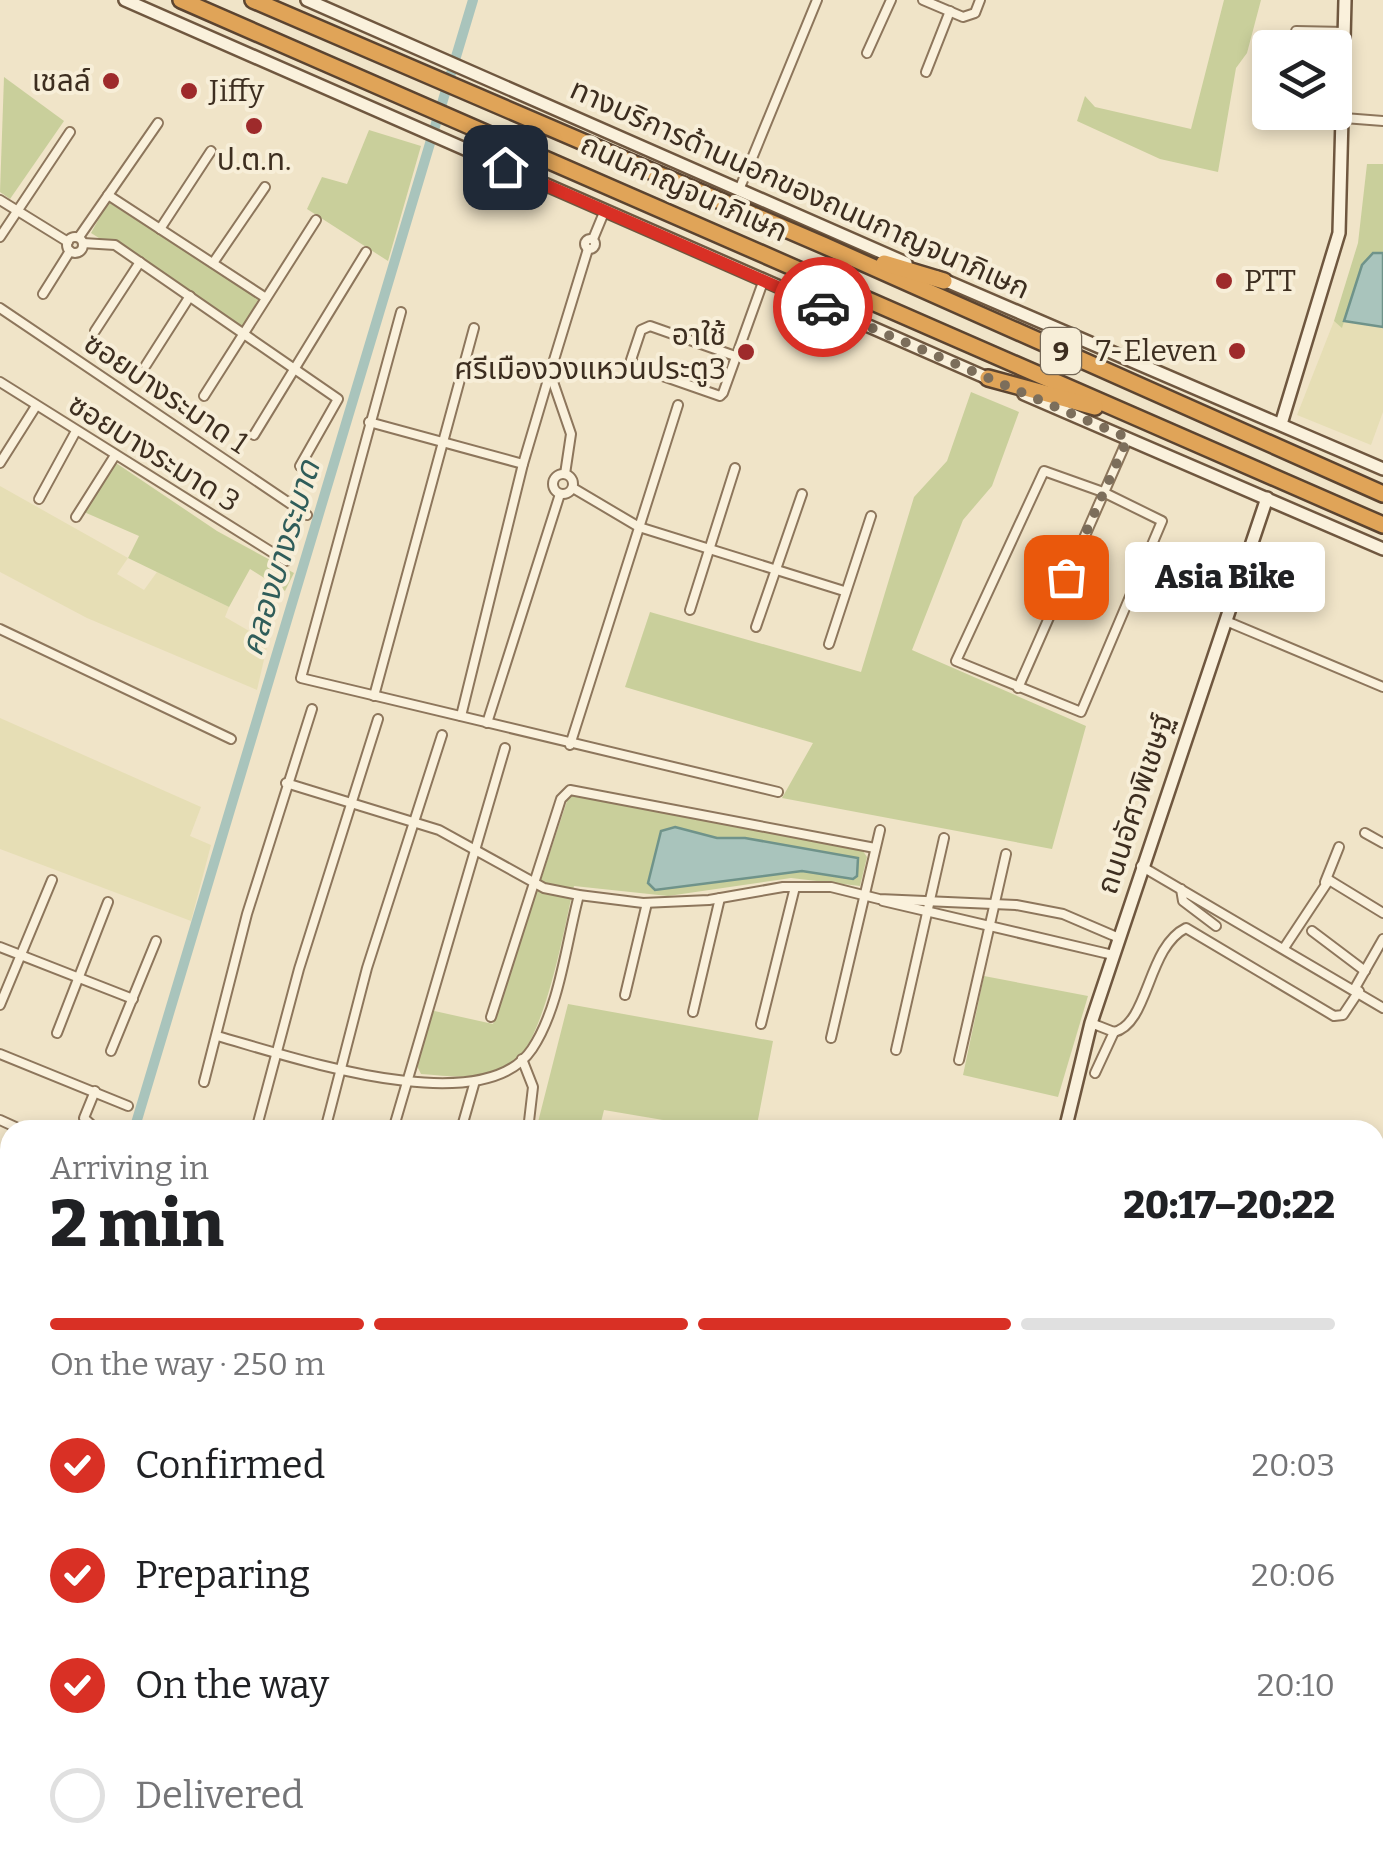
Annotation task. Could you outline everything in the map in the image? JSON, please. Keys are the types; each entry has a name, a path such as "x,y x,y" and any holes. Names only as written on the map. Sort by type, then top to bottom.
{"highway":[{"name":"ถนนกาญจนาภิเษก","path":"182,0 1383,526"},
{"name":"ถนนกาญจนาภิเษก","path":"252,0 823,244 1383,494"},
{"path":"823,244 944,280"},
{"path":"988,378 1147,422"}],"main road":[{"path":"125,0 1383,549"},
{"name":"ทางบริการด้านนอกของถนนกาญจนาภิเษก","path":"307,0 1383,469"},
{"path":"1345,0 1345,30"},
{"path":"1281,424 1339,233 1343,130"},
{"name":"ถนนอัศวพิเชษฐ์","path":"1067,1120 1090,1023 1267,498"}],"street":[{"path":"739,190 817,0"},
{"path":"867,52 891,0"},
{"path":"923,0 970,16 980,0"},
{"path":"926,72 950,12"},
{"path":"1352,119 1383,121"},
{"path":"0,200 80,252 81,240 158,123"},
{"path":"0,237 70,132"},
{"path":"160,229 211,151"},
{"path":"213,263 265,187"},
{"path":"108,196 266,298"},
{"path":"460,716 523,464 588,249 594,248 593,240 605,210"},
{"path":"204,396 316,220"},
{"path":"44,294 69,247 81,240 116,244 338,399 300,466"},
{"path":"254,435 366,252"},
{"path":"95,331 140,262"},
{"path":"735,356 650,326 641,330 632,360 637,367 717,397 723,393 764,282"},
{"path":"146,365 190,296"},
{"name":"ซอยบางระมาด 1","path":"0,308 307,514"},
{"path":"400,312 300,669 301,678 778,792"},
{"path":"374,696 474,328"},
{"path":"487,723 560,494 554,482 565,474 571,434 550,374"},
{"name":"ซอยบางระมาด 3","path":"0,382 114,458 286,561"},
{"path":"570,745 678,404"},
{"path":"0,462 36,406"},
{"path":"369,422 523,464"},
{"path":"39,498 76,431"},
{"path":"1018,688 1128,438"},
{"path":"76,518 114,458"},
{"path":"690,610 735,468"},
{"path":"1050,472 1103,492 1162,522 1081,712 956,661 1040,475 1050,472"},
{"path":"565,474 572,479 573,488"},
{"path":"573,488 640,527 708,552 844,591"},
{"path":"560,494 573,488"},
{"path":"756,626 802,494"},
{"path":"829,644 870,516"},
{"path":"1224,620 1383,687"},
{"path":"0,629 231,738"},
{"path":"204,1082 286,783 312,708"},
{"path":"259,1120 280,1053 299,969 378,719"},
{"path":"328,1120 367,968 442,735"},
{"path":"396,1120 505,748"},
{"path":"286,783 414,821 534,882 579,895 647,902 720,898 795,886 831,887 1113,955"},
{"path":"491,1017 561,799 570,790 875,848"},
{"path":"831,1038 880,830"},
{"path":"1365,833 1383,844"},
{"path":"896,1050 944,838"},
{"path":"1284,948 1325,882 1339,847"},
{"path":"959,1060 1006,854"},
{"path":"1141,866 1382,1006"},
{"path":"0,1006 52,880"},
{"path":"1325,882 1332,881 1383,913"},
{"path":"761,1024 795,886"},
{"path":"1182,889 1183,901 1216,926"},
{"path":"217,1036 407,1080 475,1080 513,1070 544,1024 579,895"},
{"path":"693,1012 720,898"},
{"path":"879,899 994,905 1063,914 1119,938"},
{"path":"57,1032 108,902"},
{"path":"625,995 647,902"},
{"path":"1095,1074 1114,1032 1130,1024 1157,962 1186,928 1334,1016 1342,1015 1383,939"},
{"path":"1312,931 1365,970"},
{"path":"111,1052 156,941"},
{"path":"0,947 132,999"},
{"path":"1090,1023 1114,1032"},
{"path":"0,1054 128,1106"},
{"path":"522,1060 533,1086 529,1120"},
{"path":"464,1120 475,1080"},
{"path":"86,1120 95,1091"}],"shaded area":[{"path":"1334,321 1342,327 1344,321 1383,327 1383,412 1371,445 1297,415"},
{"path":"0,486 128,558 117,574 144,590 157,572 229,607 225,617 268,642 257,690 87,618 0,572"},
{"path":"0,718 201,807 190,836 211,845 191,921 0,849"}],"green space":[{"path":"1224,0 1261,0 1247,53 1236,68 1218,172 1160,159 1077,121 1085,96 1095,107 1191,129"},
{"path":"4,77 64,121 10,199 0,192"},
{"path":"369,130 421,146 388,261 307,209 322,177 347,184"},
{"path":"1367,164 1383,164 1383,253 1373,253 1362,265 1342,328 1334,321 1358,243"},
{"path":"108,202 259,298 242,328 91,233"},
{"path":"971,392 1019,412 992,486 963,520 912,650 1086,726 1052,849 782,798 813,743 625,687 650,612 861,672 914,497 947,461"},
{"path":"116,463 217,531 294,573 285,591 250,569 229,607 128,558 139,536 84,512"},
{"path":"569,795 863,851 867,857 860,886 791,878 668,896 574,886 551,986 532,1038 520,1057 507,1068 487,1075 421,1074 416,1064 430,1010 493,1024"},
{"path":"984,976 1088,996 1058,1097 963,1075"},
{"path":"568,1004 773,1041 758,1120 663,1120 604,1110 602,1120 539,1120"}],"water":[{"path":"1373,253 1383,253 1383,327 1344,321 1362,265"},
{"path":"675,827 717,838 745,838 858,858 857,876 853,879 802,871 655,890 648,883 661,831"}],"waterway":[{"name":"คลองบางระมาด","path":"137,1120 473,0"}],"way so far":[{"path":"823,307 1128,438 1066,577"}],"place":[{"name":"เชลล์","path":"111,81"},
{"name":"Jiffy","path":"189,91"},
{"name":"ป.ต.ท.","path":"254,126"},
{"name":"PTT","path":"1224,281"},
{"name":"7-Eleven","path":"1237,351"},
{"name":"อาใช้ ศรีเมืองวงแหวนประตู3","path":"746,352"},
{"name":"Asia Bike","path":"1066,577"}],"route":[{"path":"505,167 823,307"}]}
